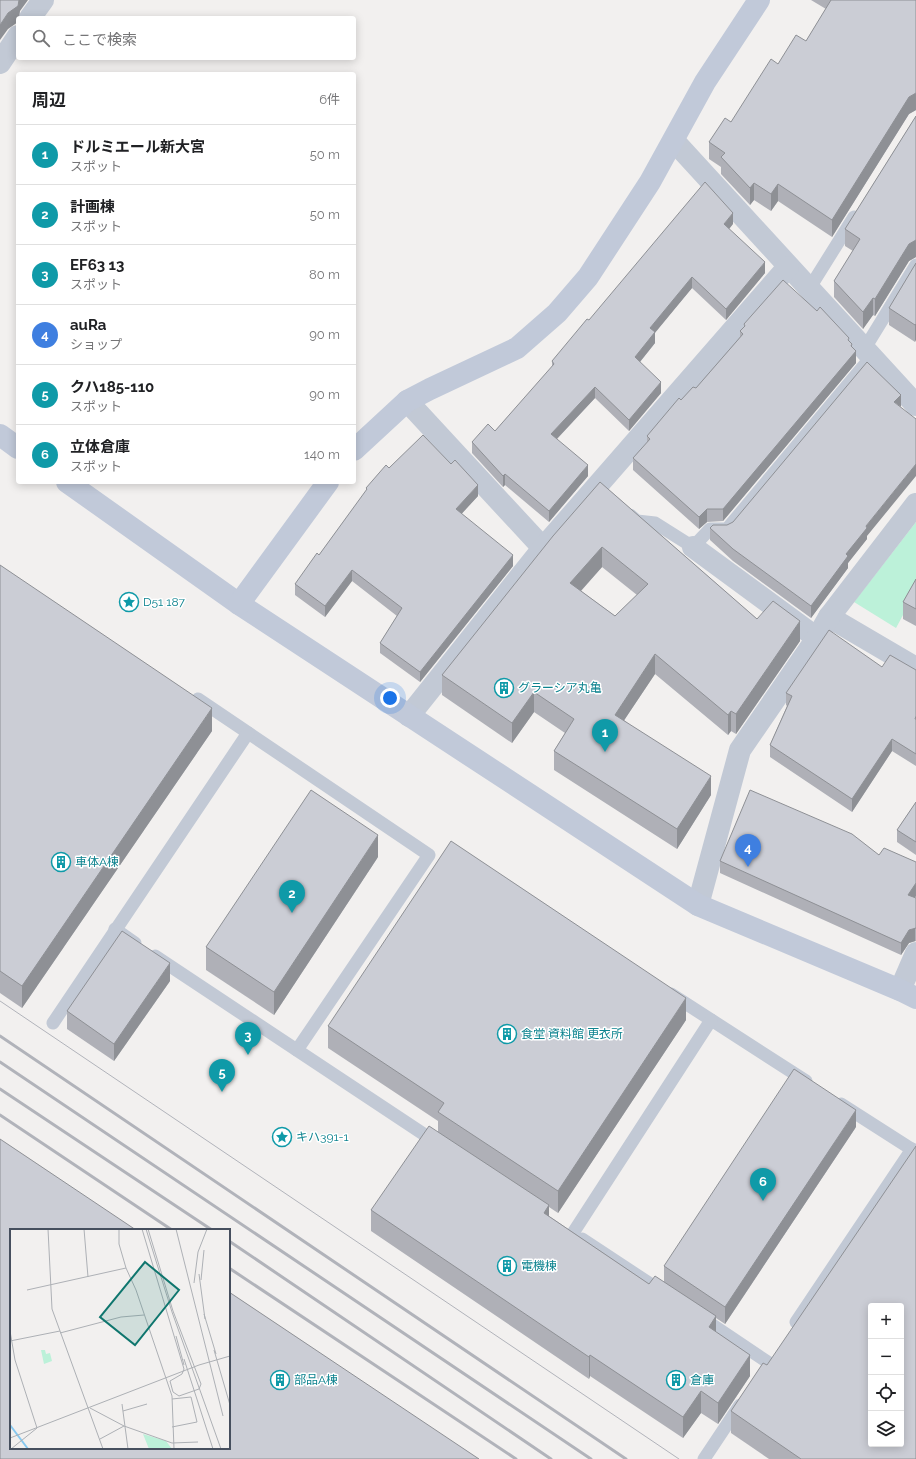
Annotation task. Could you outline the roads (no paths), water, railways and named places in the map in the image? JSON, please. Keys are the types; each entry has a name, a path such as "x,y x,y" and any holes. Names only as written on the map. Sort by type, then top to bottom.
{"street":[{"path":"31,16 43,0"},
{"path":"356,448 407,401 517,348 557,313 588,277 650,182 674,141 705,82 759,0"},
{"path":"0,63 16,39"},
{"path":"674,141 916,405"},
{"path":"409,716 543,548 602,492 788,267"},
{"path":"407,401 543,548"},
{"path":"0,435 16,447"},
{"path":"70,484 239,604 698,905 908,994 916,953"},
{"path":"239,604 327,484"},
{"path":"698,905 740,750 817,638 829,617 916,504"},
{"path":"693,547 817,638"},
{"path":"829,617 916,668"}],"lane":[{"path":"809,289 862,204"},
{"path":"619,506 637,521 655,523 693,547 710,529 727,529 868,352 916,265"},
{"path":"189,694 429,855 297,1050"},
{"path":"53,1023 248,733"},
{"path":"115,929 448,1150"},
{"path":"659,987 818,1089"},
{"path":"573,1233 711,1020"},
{"path":"790,1330 914,1151 832,1098"},
{"path":"560,1224 676,1301"},
{"path":"689,1310 769,1363"},
{"path":"760,1376 777,1350"},
{"path":"704,1459 746,1396"}],"tram line":[{"path":"0,1001 679,1459"}],"railway":[{"path":"0,1036 626,1459"},
{"path":"0,1062 591,1459"},
{"path":"0,1089 210,1229"},
{"path":"0,1115 171,1229"},
{"path":"230,1242 551,1459"},
{"path":"230,1269 516,1459"}],"place":[{"name":"D51 187","path":"129,602"},
{"name":"グラーシア丸亀","path":"504,688"},
{"name":"ドルミエール新大宮","path":"605,752"},
{"name":"車体A棟","path":"61,862"},
{"name":"auRa","path":"748,867"},
{"name":"計画棟","path":"292,913"},
{"name":"食堂 資料館 更衣所","path":"507,1034"},
{"name":"EF63 13","path":"248,1055"},
{"name":"クハ185-110","path":"222,1092"},
{"name":"キハ391-1","path":"282,1137"},
{"name":"立体倉庫","path":"763,1201"},
{"name":"電機棟","path":"507,1266"},
{"name":"部品A棟","path":"280,1380"},
{"name":"倉庫","path":"676,1380"}]}
